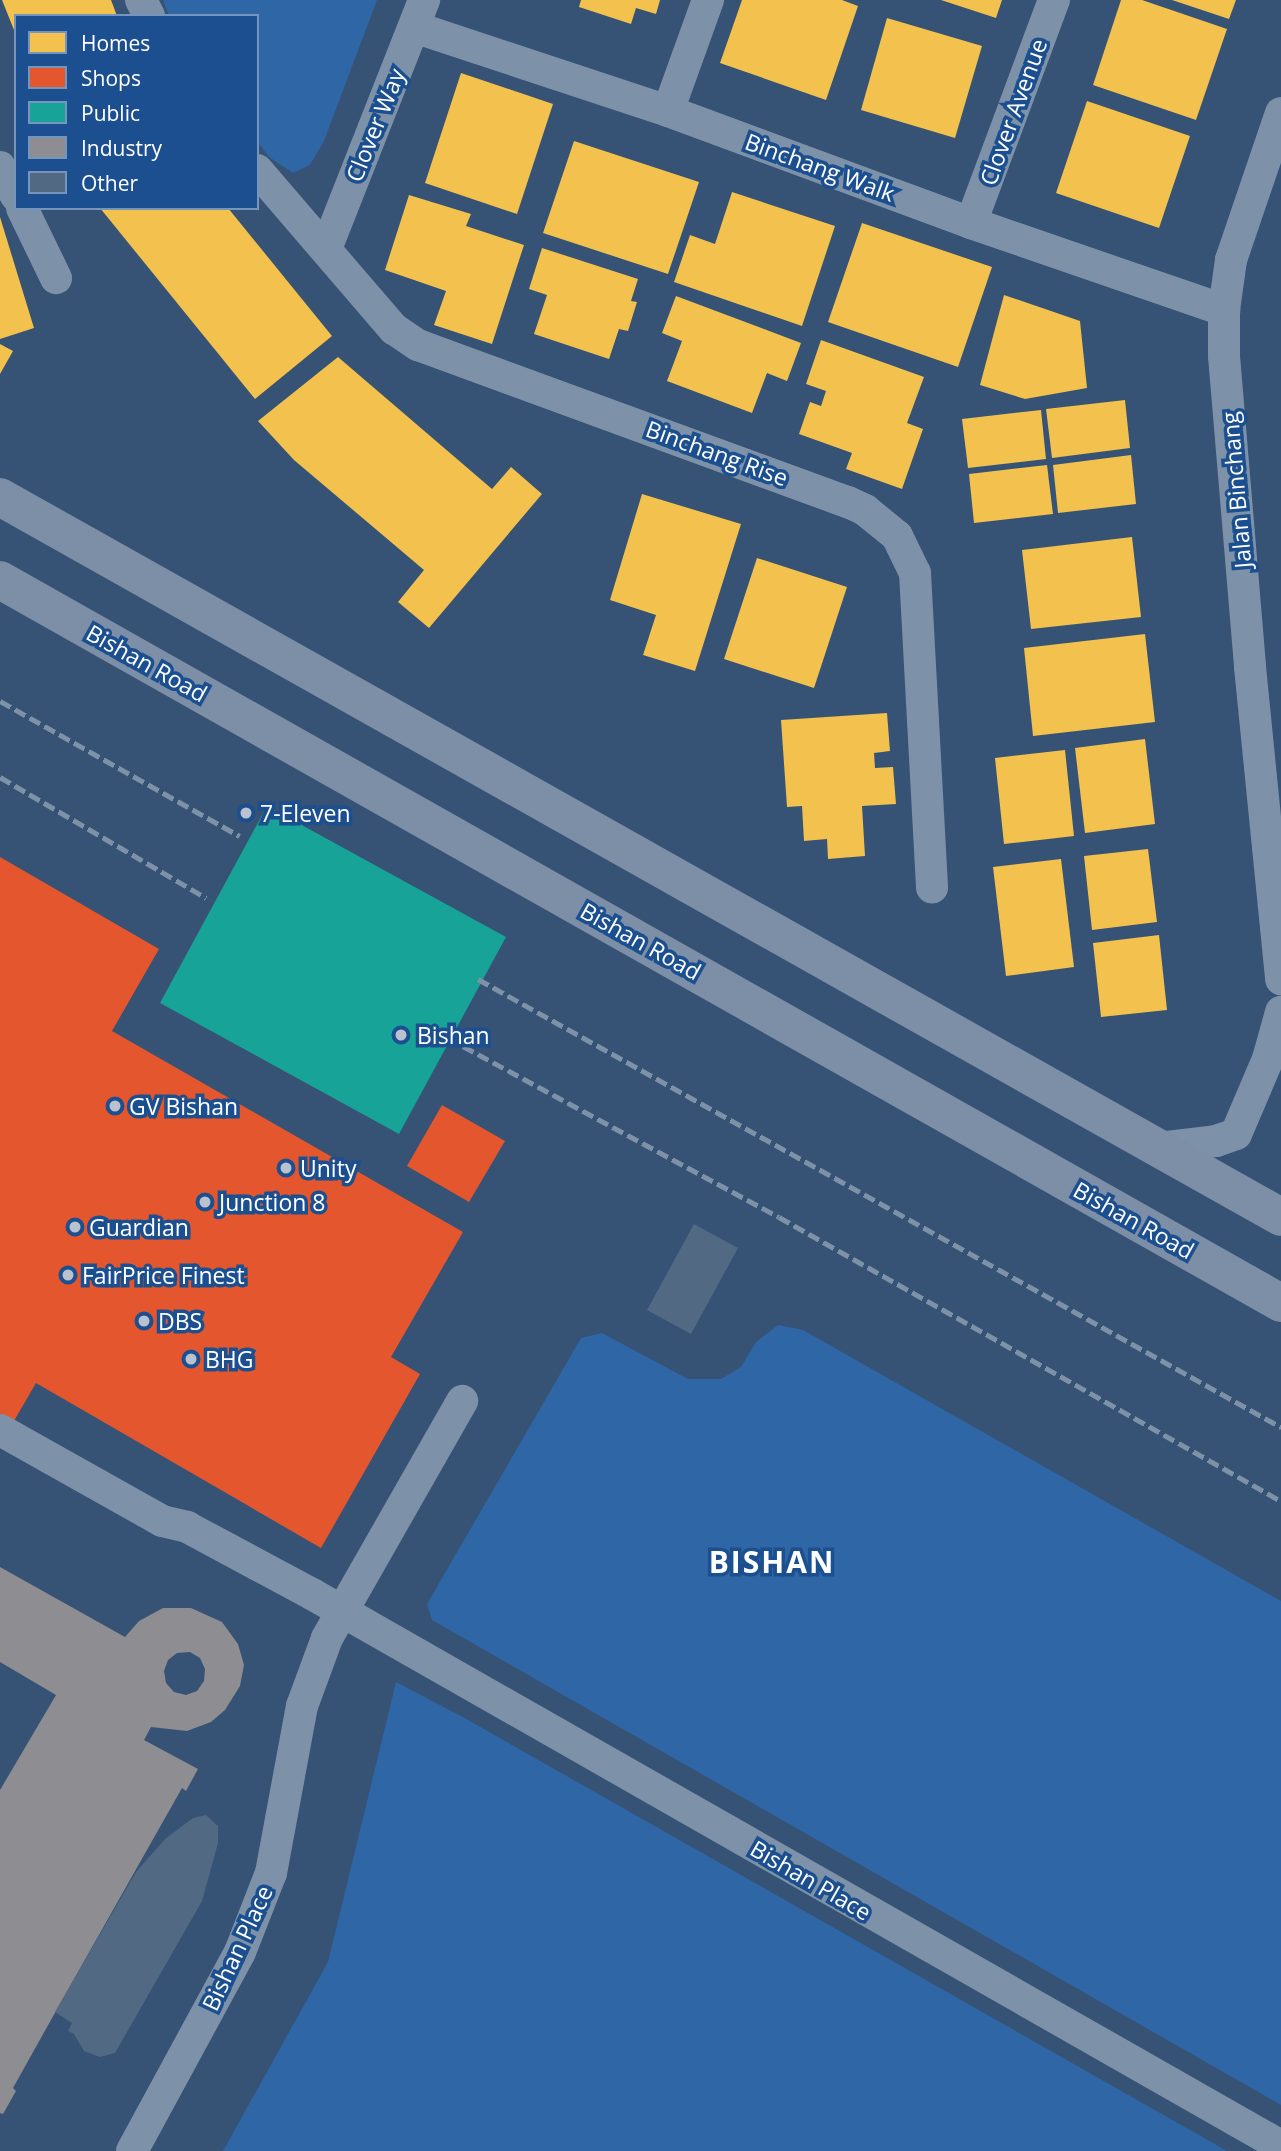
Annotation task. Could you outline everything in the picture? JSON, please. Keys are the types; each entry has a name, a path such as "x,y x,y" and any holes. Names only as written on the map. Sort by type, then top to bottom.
{"main road":[{"path":"0,497 1281,1217"},
{"name":"Bishan Road","path":"0,580 1281,1303"}],"street":[{"path":"668,111 708,0"},
{"name":"Clover Avenue","path":"971,223 1054,0"},
{"name":"Binchang Walk","path":"419,13 668,111 971,223 1224,310"},
{"name":"Clover Way","path":"326,249 419,13"},
{"name":"Jalan Binchang","path":"1281,113 1274,151 1231,260 1224,310 1224,356 1275,873 1281,979"},
{"path":"0,167 14,192"},
{"name":"Binchang Rise","path":"259,172 394,329 418,345 848,502 864,510 897,536 915,573 932,888"},
{"path":"23,210 56,278"},
{"path":"1158,1148 1216,1141 1236,1134 1268,1059 1281,1012"},
{"name":"Bishan Place","path":"132,2151 240,1952 267,1884 302,1706 327,1639 462,1401"},
{"name":"Bishan Place","path":"0,1408 169,1506 187,1527"},
{"name":"Bishan Place","path":"0,1430 162,1521 187,1527 342,1612 1281,2146"}],"shaded area":[{"path":"163,0 377,0 324,141 310,165 293,173 269,157 259,144 259,14 168,14"},
{"path":"778,1325 803,1330 1281,1601 1281,2105 432,1620 427,1604 581,1338 602,1333 688,1379 721,1379 741,1367 756,1342"},
{"path":"396,1682 461,1716 1227,2151 223,2151 328,1962"}],"building: Homes":[{"path":"2,0 111,0 116,14 14,14 14,30"},
{"path":"581,0 660,0 656,14 636,8 631,24 579,7"},
{"path":"742,0 842,0 858,6 826,100 720,63"},
{"path":"941,0 1002,0 996,18"},
{"path":"1121,0 1142,0 1227,29 1196,120 1093,85"},
{"path":"1172,0 1236,0 1229,19"},
{"path":"887,18 982,46 955,138 861,110"},
{"path":"461,73 553,104 517,214 425,183"},
{"path":"1087,101 1190,136 1159,228 1056,193"},
{"path":"574,141 699,182 668,274 543,233"},
{"path":"732,192 835,226 802,326 674,282 690,235 715,244"},
{"path":"409,195 471,214 466,226 524,245 492,344 434,325 446,291 385,270"},
{"path":"102,210 230,210 332,336 255,399"},
{"path":"0,217 34,328 0,339"},
{"path":"862,223 992,267 958,367 828,322"},
{"path":"542,248 638,279 631,301 637,302 628,331 619,329 609,359 534,334 547,295 529,289"},
{"path":"1004,295 1080,321 1087,388 1025,399 980,385"},
{"path":"676,296 801,343 787,381 767,373 752,413 667,381 682,341 662,333"},
{"path":"821,340 924,377 907,423 923,429 902,489 846,469 852,453 799,434 810,402 821,406 826,391 806,384"},
{"path":"0,344 13,351 0,374"},
{"path":"338,357 492,489 511,467 542,494 429,628 398,602 424,570 294,460 258,421"},
{"path":"1125,400 1130,448 1052,458 1046,409"},
{"path":"1041,410 1046,459 968,468 962,419"},
{"path":"1131,455 1136,504 1058,513 1053,465"},
{"path":"1047,465 1053,514 974,523 969,474"},
{"path":"642,494 741,524 695,671 643,655 656,615 610,600"},
{"path":"1132,537 1141,617 1031,629 1022,550"},
{"path":"757,558 847,587 814,688 724,659"},
{"path":"1145,634 1155,722 1033,736 1024,648"},
{"path":"887,713 890,751 874,753 875,768 893,767 896,804 862,806 865,856 828,859 827,839 804,841 802,806 787,807 781,720"},
{"path":"1145,739 1155,824 1085,833 1075,748"},
{"path":"1065,750 1074,836 1004,844 995,758"},
{"path":"1148,849 1157,922 1092,930 1084,856"},
{"path":"1061,859 1074,967 1006,976 993,867"},
{"path":"1159,935 1167,1010 1101,1017 1093,943"}],"building: Shops":[{"name":"Junction 8","path":"0,857 159,949 112,1031 463,1232 391,1357 420,1374 321,1548 36,1383 0,1445"},
{"path":"442,1105 505,1141 469,1202 407,1166"}],"building: Public":[{"path":"267,806 506,937 399,1134 160,1003"}],"building: Industry":[{"path":"0,1567 125,1637 139,1621 163,1608 191,1608 222,1622 238,1644 244,1665 240,1686 225,1710 211,1722 187,1731 151,1727 144,1740 198,1769 186,1791 182,1788 61,2002 13,2088 16,2091 3,2114 0,2113 0,1790 56,1695 0,1662","holes":["190,1652 200,1658 205,1669 204,1681 197,1691 186,1695 174,1692 166,1683 164,1671 168,1660 177,1653"]}],"building: Other":[{"path":"694,1224 738,1248 691,1334 647,1310"},
{"path":"206,1815 218,1826 218,1843 202,1901 115,2053 100,2057 84,2051 74,2034 68,2031 72,2023 55,2012 136,1872 165,1839 193,1818"}],"railway":[{"path":"0,701 240,836"},
{"path":"0,777 206,898"},
{"path":"478,979 1281,1427"},
{"path":"448,1038 779,1217 1281,1501"}],"place":[{"name":"7-Eleven","path":"246,813"},
{"name":"Bishan","path":"401,1035"},
{"name":"GV Bishan","path":"115,1106"},
{"name":"Unity","path":"286,1168"},
{"name":"Junction 8","path":"205,1202"},
{"name":"Guardian","path":"75,1227"},
{"name":"FairPrice Finest","path":"68,1275"},
{"name":"DBS","path":"144,1321"},
{"name":"BHG","path":"191,1359"}],"district":[{"name":"BISHAN","path":"772,1562"}]}
